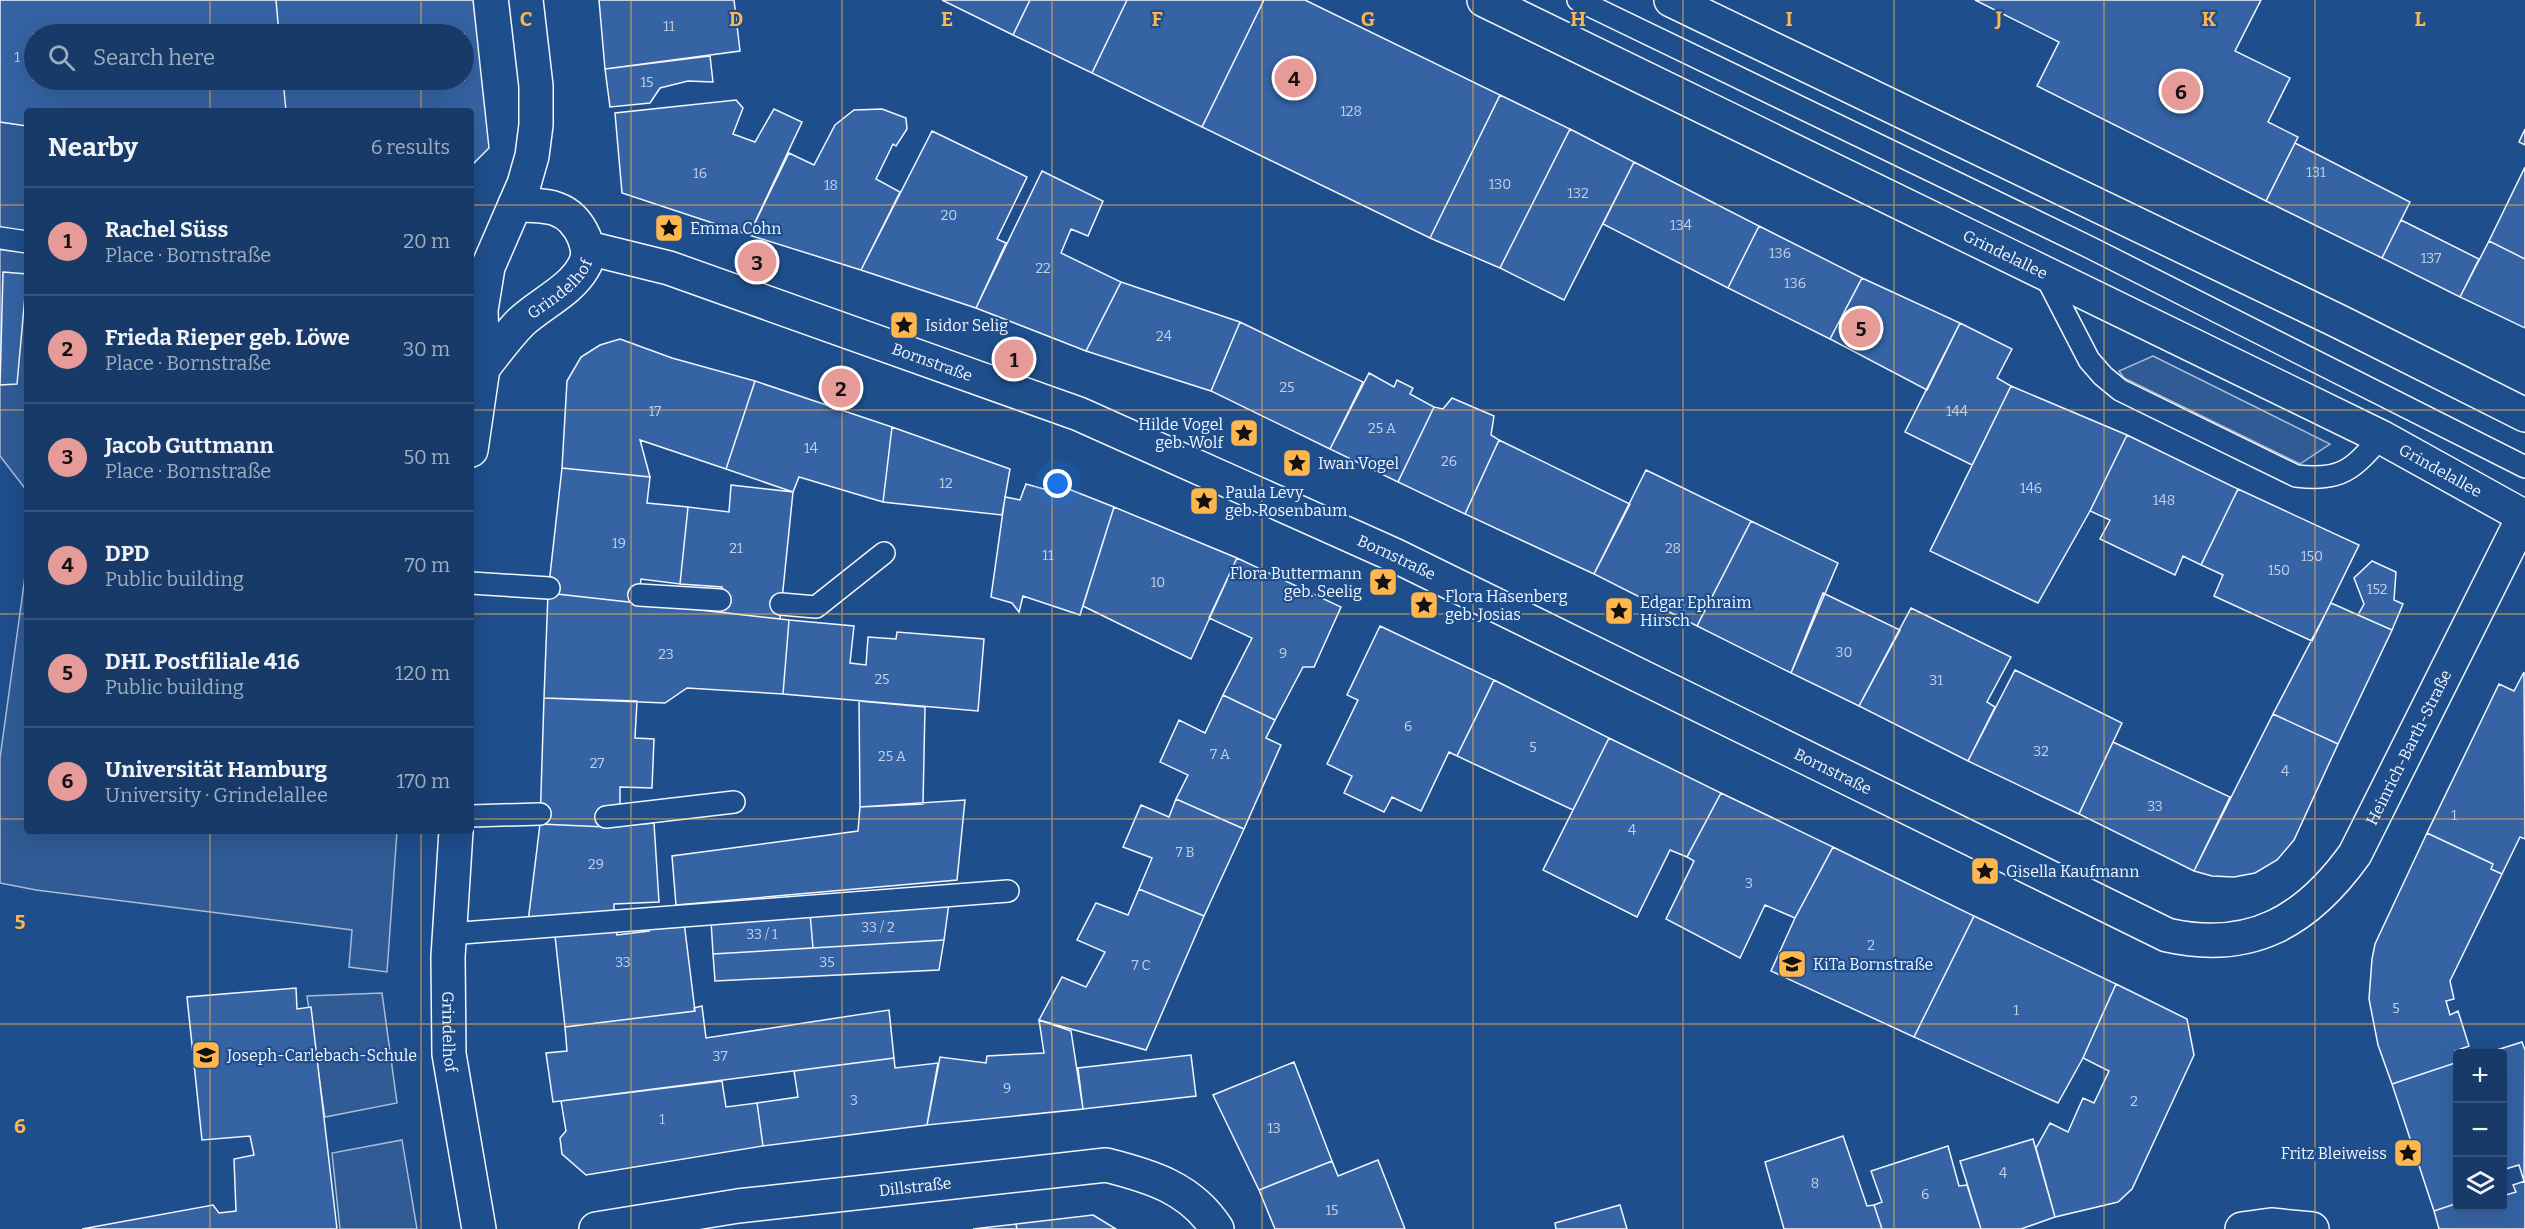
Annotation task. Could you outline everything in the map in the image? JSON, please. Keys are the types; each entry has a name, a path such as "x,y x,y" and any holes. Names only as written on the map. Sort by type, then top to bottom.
{"street":[{"path":"474,430 483,368 476,309 488,267 515,205 532,156 536,125 536,87 526,0"},
{"name":"Grindelallee","path":"1484,0 2382,436 2524,517"},
{"path":"1671,0 2340,322 2525,415"},
{"name":"Grindelhof","path":"483,368 521,323 582,270 587,261 588,248 578,223 567,213 541,205 515,205"},
{"name":"Bornstraße","path":"588,248 669,268 1079,414 1404,560 2167,935 2195,942 2223,942 2247,937"},
{"name":"Heinrich-Barth-Straße","path":"2247,937 2287,921 2310,906 2341,874 2355,854 2524,517"},
{"name":"Grindelhof","path":"456,834 449,934 449,1054 479,1229"},
{"name":"Dillstraße","path":"596,1229 738,1206 1106,1165 1149,1175 1178,1191 1210,1218 1217,1229"},
{"path":"2242,1229 2271,1225 2312,1229"}],"lane":[{"path":"1578,0 2078,242 2525,467"},
{"path":"0,238 24,242"},
{"path":"2043,271 2089,360 2120,390 2296,476 2323,479 2342,473 2361,460 2382,436"},
{"path":"781,604 816,607 884,553"},
{"path":"474,583 549,588"},
{"path":"639,595 720,600"},
{"path":"606,817 734,802"},
{"path":"474,816 540,814"},
{"path":"449,934 1008,891"}],"shaded area":[{"path":"0,122 24,126 24,487 0,456"},
{"path":"2153,356 2330,444 2300,464 2124,378 2119,371"},
{"path":"24,584 24,834 397,834 387,972 349,967 352,930 36,890 0,883 0,758"},
{"path":"382,993 397,1103 325,1117 307,996"},
{"path":"402,1140 417,1229 340,1229 332,1153"}],"building":[{"path":"0,0 276,0 278,24 24,24 24,90 284,90 286,108 24,108 24,126 0,122"},
{"path":"276,0 473,0 489,148 474,163 474,108 286,108 284,90 474,90 474,24 278,24"},
{"path":"599,0 734,0 740,51 605,69"},
{"path":"942,0 1030,0 1013,35"},
{"path":"1030,0 1127,0 1092,73 1013,35"},
{"path":"1127,0 1264,0 1202,127 1092,73"},
{"path":"1264,0 1305,0 1500,95 1430,238 1202,127"},
{"path":"1975,0 2261,0 2235,51 2290,78 2268,122 2298,137 2266,201 2037,86 2059,42"},
{"path":"710,56 713,82 688,81 660,88 650,103 610,107 605,69"},
{"path":"1500,95 1570,129 1500,268 1430,238"},
{"path":"736,100 743,108 733,134 755,142 774,109 802,122 749,235 622,193 615,113"},
{"path":"882,109 906,118 907,129 896,146 893,144 876,179 900,192 861,270 749,235 789,153 814,165 835,125 854,110"},
{"path":"1570,129 1634,162 1564,300 1500,268"},
{"path":"2525,129 2525,145 2519,142"},
{"path":"932,131 1027,177 997,239 1006,243 976,308 861,270"},
{"path":"2295,143 2410,202 2382,258 2266,201"},
{"path":"1634,162 1759,226 1728,288 1603,224"},
{"path":"2525,167 2525,259 2489,241"},
{"path":"1042,171 1103,201 1088,236 1071,229 1061,253 1121,282 1086,351 976,308"},
{"path":"2401,220 2479,259 2460,297 2382,258"},
{"path":"1759,226 1862,278 1830,339 1728,288"},
{"path":"2489,241 2525,259 2525,328 2460,297"},
{"path":"3,272 24,274 24,307 17,384 0,385"},
{"path":"1862,278 1960,323 1927,390 1830,339"},
{"path":"1121,282 1240,322 1211,391 1086,351"},
{"path":"1240,322 1363,382 1330,449 1211,391"},
{"path":"1960,323 2012,349 1997,378 2011,386 1972,465 1905,432"},
{"path":"620,339 672,358 755,381 726,469 640,440 650,477 562,468 567,381 581,357 600,345"},
{"path":"1369,373 1394,387 1397,380 1413,388 1410,394 1434,407 1398,482 1330,449"},
{"path":"755,381 892,427 883,502 799,477 793,492 726,469"},
{"path":"2011,386 2127,435 2090,511 2038,603 1930,551"},
{"path":"1452,398 1494,416 1491,435 1499,440 1465,514 1398,482 1434,407 1443,409"},
{"path":"892,427 1010,469 1002,515 883,502"},
{"path":"2127,435 2238,489 2201,565 2183,556 2175,575 2100,539 2110,520 2090,511"},
{"path":"1499,440 1630,504 1594,574 1465,514"},
{"path":"562,468 650,477 647,503 688,507 680,584 641,579 638,603 548,593"},
{"path":"1646,470 1751,521 1697,626 1594,574"},
{"path":"1026,484 1058,493 1061,486 1114,507 1080,615 1023,596 1019,612 1012,603 991,597 1005,497 1020,500"},
{"path":"731,485 793,492 780,619 719,612 722,587 680,584 688,507 729,512"},
{"path":"2238,489 2359,545 2312,641 2214,596 2223,575 2201,565"},
{"path":"1114,507 1237,558 1191,659 1083,606"},
{"path":"1751,521 1838,563 1791,673 1697,626"},
{"path":"1237,558 1341,607 1314,667 1303,667 1275,720 1223,695 1252,638 1209,618"},
{"path":"2372,561 2396,572 2394,600 2403,604 2392,630 2358,615 2364,604 2354,578"},
{"path":"548,593 789,620 783,694 687,688 665,703 544,698"},
{"path":"1823,593 1900,630 1859,706 1791,673"},
{"path":"2331,603 2392,630 2338,744 2273,714"},
{"path":"1911,608 2011,657 1987,702 1995,707 1968,761 1859,706"},
{"path":"789,620 854,626 850,663 866,665 868,637 896,639 897,632 984,639 978,711 783,694"},
{"path":"1380,626 1494,680 1457,756 1449,752 1421,811 1392,797 1384,812 1344,793 1352,776 1327,764 1358,700 1347,695"},
{"path":"2015,670 2122,723 2079,814 1968,761"},
{"path":"2524,672 2525,839 2520,837 2502,874 2491,869 2493,864 2427,833 2499,684 2514,691"},
{"path":"1494,680 1609,738 1573,810 1457,756"},
{"path":"1223,695 1275,720 1266,738 1281,745 1244,829 1176,799 1188,775 1160,762 1179,720 1205,733"},
{"path":"544,698 637,701 635,738 654,739 652,788 620,787 620,809 606,827 540,824"},
{"path":"859,701 925,707 923,804 860,807"},
{"path":"2273,714 2338,744 2294,840 2277,860 2255,873 2234,877 2212,876 2194,871"},
{"path":"1609,738 1721,793 1687,857 1670,850 1637,917 1543,870"},
{"path":"2113,742 2230,797 2194,871 2079,814"},
{"path":"1721,793 1833,847 1795,918 1765,905 1740,958 1666,919 1694,861 1687,857"},
{"path":"1176,799 1244,829 1204,916 1139,889 1152,858 1123,847 1141,805 1169,817"},
{"path":"965,800 957,880 676,905 672,856 858,831 860,807"},
{"path":"654,823 659,902 614,904 614,915 528,922 540,824 606,827"},
{"path":"2427,833 2493,864 2491,869 2502,874 2450,981 2454,999 2446,1001 2450,1015 2458,1011 2469,1046 2453,1049 2453,1064 2392,1084 2378,1045 2369,999 2375,944"},
{"path":"1833,847 1974,916 1914,1037 1771,971 1795,918"},
{"path":"1139,889 1204,916 1146,1050 1039,1020 1062,977 1086,987 1105,952 1077,940 1096,903 1128,915"},
{"path":"949,903 944,940 813,948 810,913"},
{"path":"810,913 813,948 713,954 711,920"},
{"path":"1974,916 2116,984 2083,1058 2058,1103 1914,1037"},
{"path":"684,922 695,1011 565,1027 555,936 616,929 617,935 649,931 648,926"},
{"path":"944,940 939,970 715,981 713,954"},
{"path":"2116,984 2187,1019 2194,1055 2132,1189 2118,1202 2055,1217 2036,1148 2050,1123 2068,1132 2083,1098 2094,1103 2109,1071 2083,1058"},
{"path":"296,988 297,1009 311,1007 337,1229 82,1229 213,1205 219,1213 236,1211 234,1159 254,1155 250,1136 202,1140 187,997"},
{"path":"702,1006 706,1038 889,1010 894,1058 553,1102 546,1053 567,1051 565,1027 695,1011 694,1008"},
{"path":"1039,1020 1071,1031 1083,1109 927,1125 940,1057 986,1063 987,1056 1044,1053"},
{"path":"2522,1042 2525,1050 2524,1181 2519,1165 2507,1169 2507,1049 2500,1049"},
{"path":"1191,1055 1196,1096 1083,1109 1078,1068"},
{"path":"894,1058 895,1068 938,1063 927,1125 763,1146 757,1103 798,1097 794,1071"},
{"path":"1294,1062 1332,1161 1259,1190 1213,1095"},
{"path":"2453,1064 2453,1205 2434,1211 2392,1084"},
{"path":"722,1081 726,1107 757,1103 763,1146 586,1175 562,1154 560,1138 566,1131 561,1101"},
{"path":"1843,1136 1867,1206 1874,1205 1882,1229 1784,1229 1765,1162"},
{"path":"2033,1139 2055,1217 2021,1229 1981,1229 1960,1161"},
{"path":"1948,1146 1959,1186 1967,1185 1981,1229 1882,1229 1874,1205 1882,1202 1871,1171"},
{"path":"1378,1160 1405,1229 1275,1229 1259,1190 1332,1161 1338,1176"},
{"path":"2525,1181 2525,1229 2439,1229 2434,1211 2453,1205 2453,1211 2507,1211 2507,1195 2516,1192 2513,1185"},
{"path":"1620,1205 1627,1229 1556,1229 1555,1223"},
{"path":"1093,1215 1116,1229 1017,1229 1016,1224"},
{"path":"1016,1224 1017,1229 973,1229"}],"place":[{"name":"DPD","path":"1294,78"},
{"name":"Universität Hamburg","path":"2181,91"},
{"name":"Emma Cohn","path":"669,228"},
{"name":"Jacob Guttmann","path":"757,262"},
{"name":"Isidor Selig","path":"904,325"},
{"name":"DHL Postfiliale 416","path":"1861,328"},
{"name":"Rachel Süss","path":"1014,359"},
{"name":"Frieda Rieper geb. Löwe","path":"841,388"},
{"name":"Hilde Vogel geb. Wolf","path":"1244,433"},
{"name":"Iwan Vogel","path":"1297,463"},
{"name":"Paula Levy geb. Rosenbaum","path":"1204,501"},
{"name":"Flora Buttermann geb. Seelig","path":"1383,582"},
{"name":"Flora Hasenberg geb. Josias","path":"1424,605"},
{"name":"Edgar Ephraim Hirsch","path":"1619,611"},
{"name":"Gisella Kaufmann","path":"1985,871"},
{"name":"KiTa Bornstraße","path":"1792,964"},
{"name":"Joseph-Carlebach-Schule","path":"206,1055"},
{"name":"Fritz Bleiweiss","path":"2408,1153"}]}
